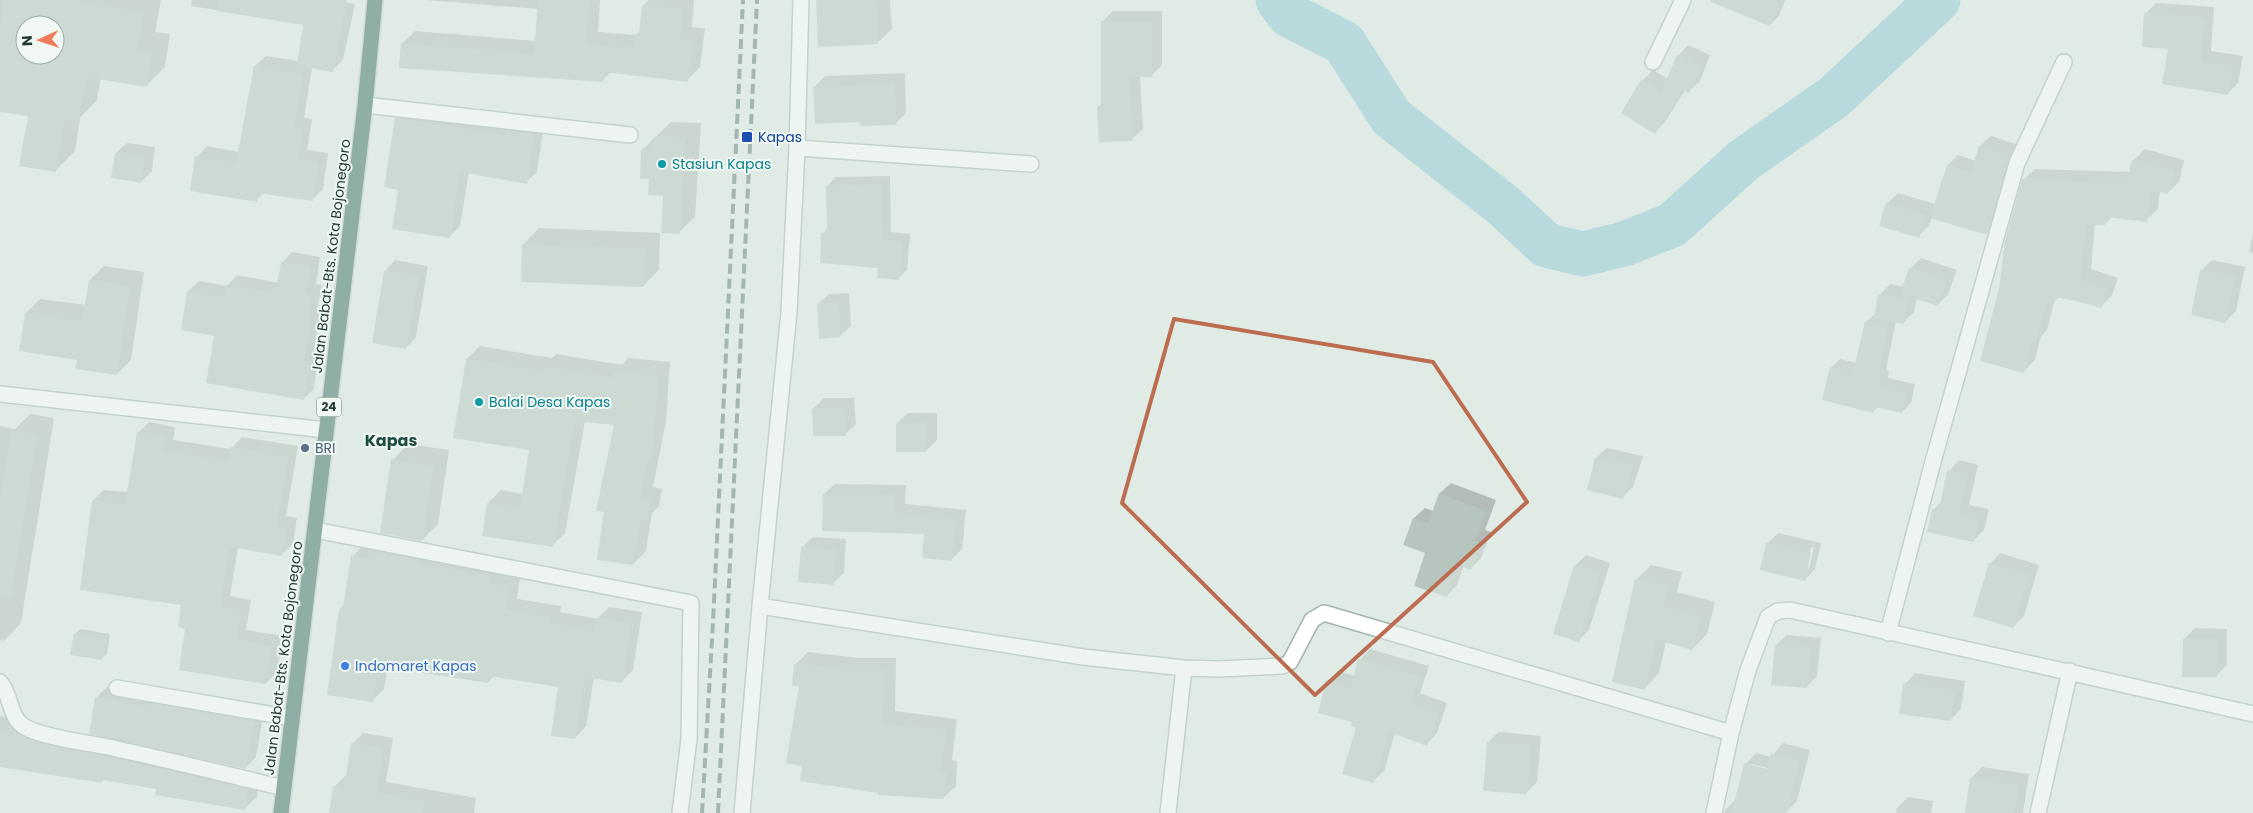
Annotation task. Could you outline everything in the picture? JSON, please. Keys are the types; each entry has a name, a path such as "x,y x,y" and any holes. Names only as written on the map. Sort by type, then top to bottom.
{"highway":[{"name":"Jalan Babat-Bts. Kota Bojonegoro","path":"281,813 365,105 374,0"}],"street":[{"path":"742,813 789,312 797,148 801,0"},
{"path":"1652,62 1683,0"},
{"path":"1888,634 1936,449 2017,163 2064,62"},
{"path":"365,105 630,135"},
{"path":"797,148 1031,164"},
{"path":"0,394 326,430"},
{"path":"315,530 692,603 689,739 680,813"},
{"path":"760,606 1035,650 1184,668 1219,669 1276,668 1290,662 1312,620 1324,613 1731,733"},
{"path":"1714,813 1731,733 1748,670 1768,617 1778,611 1790,610 1888,634 2070,671 2253,714"},
{"path":"1168,813 1184,668"},
{"path":"2038,813 2070,671"},
{"path":"0,682 6,688 14,715 22,726 34,732 117,749 284,788"},
{"path":"117,688 292,718"}],"highlighted area":[{"path":"1174,319 1433,362 1527,502 1315,695 1122,503"}],"building":[{"path":"4,0 81,0 81,3 143,13 137,51 152,53 146,87 86,77 79,121 64,119 56,172 19,166 28,116 0,112 0,25"},
{"path":"218,0 347,0 333,72 297,66 303,25 217,11"},
{"path":"538,0 589,0 586,44 635,48 636,33 639,34 642,5 683,9 680,39 693,40 688,82 604,72 603,82 399,68 401,43 534,54"},
{"path":"816,0 876,0 878,44 818,47"},
{"path":"1711,0 1780,0 1770,26 1711,2"},
{"path":"2144,13 2204,18 2201,61 2233,67 2228,95 2162,84 2168,49 2142,47"},
{"path":"1101,21 1152,21 1152,77 1129,77 1133,141 1099,142 1097,107 1101,106"},
{"path":"1677,55 1701,66 1689,93 1682,90 1655,134 1621,113 1641,80 1661,92"},
{"path":"254,66 303,74 294,128 303,129 298,160 319,163 313,201 258,193 257,202 190,191 195,156 236,163"},
{"path":"895,83 896,125 860,126 860,122 815,124 813,87"},
{"path":"395,118 505,136 506,130 534,134 527,184 460,172 450,238 392,229 398,190 384,187"},
{"name":"Stasiun Kapas","path":"654,137 685,138 680,234 661,233 663,196 648,195 649,179 640,179 641,150 653,150"},
{"path":"1979,146 2009,156 1987,235 1930,218 1947,165 1970,173"},
{"path":"115,153 145,157 141,183 111,178"},
{"path":"2132,160 2174,171 2168,194 2150,190 2147,222 2106,217 2105,225 2086,225 2080,281 2107,289 2101,308 2059,298 2046,305 2036,343 2032,342 2024,373 1980,361 1999,288 2005,241 2022,179 2127,183"},
{"path":"881,184 883,241 902,242 899,280 877,278 878,268 820,263 821,233 827,233 826,186"},
{"path":"1886,203 1926,215 1919,238 1879,226"},
{"path":"522,244 645,249 643,287 521,282"},
{"path":"281,262 311,267 306,294 312,295 308,319 311,320 304,361 310,362 304,400 206,383 214,336 181,330 187,291 224,297 226,285 272,293 273,288 276,289"},
{"path":"1909,268 1947,280 1938,306 1900,294"},
{"path":"2200,270 2235,277 2225,323 2191,315"},
{"path":"384,271 418,276 406,349 372,343"},
{"path":"89,280 130,286 117,375 75,369 77,360 19,351 25,313 82,321"},
{"path":"1878,294 1908,301 1903,324 1874,318"},
{"path":"839,303 840,337 819,339 817,304"},
{"path":"1865,321 1888,326 1878,379 1881,380 1880,387 1906,393 1902,413 1875,407 1873,413 1822,400 1830,367 1853,373"},
{"path":"466,359 541,371 542,367 613,378 614,371 658,375 654,435 650,461 647,460 640,499 650,501 647,520 641,519 633,565 597,560 604,512 596,511 614,425 574,421 553,547 482,536 487,503 520,508 529,450 453,438"},
{"path":"844,408 846,436 813,436 812,409"},
{"path":"896,423 927,423 926,452 896,452"},
{"path":"11,431 37,435 11,596 0,595 0,499"},
{"path":"137,432 165,437 163,450 228,461 230,447 288,457 276,527 287,529 282,556 230,547 220,607 241,611 236,640 272,646 266,684 179,670 185,629 178,627 181,605 80,590 92,500 125,504"},
{"path":"1595,458 1633,466 1623,499 1587,490"},
{"path":"391,459 434,466 422,541 380,533"},
{"path":"1947,470 1968,475 1959,515 1979,519 1974,542 1927,532 1932,509 1939,510"},
{"path":"1439,493 1486,511 1475,541 1481,543 1471,570 1458,565 1447,597 1414,586 1425,553 1403,545 1413,518 1428,523"},
{"path":"823,494 895,495 895,514 956,520 952,561 922,558 924,534 822,531"},
{"path":"1766,543 1811,553 1805,581 1760,570"},
{"path":"801,547 836,550 834,585 798,582"},
{"path":"377,552 420,560 419,564 491,576 489,584 510,588 506,610 550,617 549,624 594,631 596,618 631,623 622,683 585,677 575,739 551,736 558,687 489,676 488,683 378,666 373,702 327,695 339,608 343,609 351,555 376,559"},
{"path":"1989,563 2029,575 2013,628 1973,616"},
{"path":"1574,565 1600,573 1579,642 1553,634"},
{"path":"1635,579 1668,586 1663,607 1701,617 1692,650 1656,640 1645,690 1612,682"},
{"path":"74,634 106,639 102,660 70,655"},
{"path":"2183,639 2217,639 2217,677 2182,677"},
{"path":"1775,645 1811,648 1807,688 1771,685"},
{"path":"1358,659 1419,677 1411,704 1438,713 1427,746 1389,732 1374,783 1342,774 1356,728 1351,726 1352,722 1318,713 1326,681 1351,688"},
{"path":"794,664 845,670 884,670 883,723 946,731 940,772 946,772 944,799 878,795 878,793 800,781 802,766 786,763 799,686 792,686"},
{"path":"1903,683 1955,691 1951,721 1899,714"},
{"path":"95,697 152,707 153,704 254,721 246,769 89,734"},
{"path":"0,731 18,734 51,746 136,763 243,788 248,790 245,810 155,795 156,789 103,780 102,783 0,767"},
{"path":"1487,742 1531,746 1527,794 1483,791"},
{"path":"351,743 383,749 376,793 424,801 423,813 329,813 333,786 344,788"},
{"path":"1771,753 1800,760 1787,813 1732,813 1744,763 1767,769"},
{"path":"1970,778 2019,785 2014,813 1965,813"}],"waterway":[{"path":"1278,0 1289,15 1344,43 1391,117 1504,206 1546,245 1583,254 1624,244 1672,225 1744,160 1834,97 1938,0"}],"railway":[{"path":"702,813 743,0"},
{"path":"718,813 757,0"}],"place":[{"name":"Kapas","path":"747,137"},
{"name":"Stasiun Kapas","path":"662,164"},
{"name":"Balai Desa Kapas","path":"479,402"},
{"name":"BRI","path":"305,448"},
{"name":"Indomaret Kapas","path":"345,666"}],"district":[{"name":"Kapas","path":"391,440"}]}
